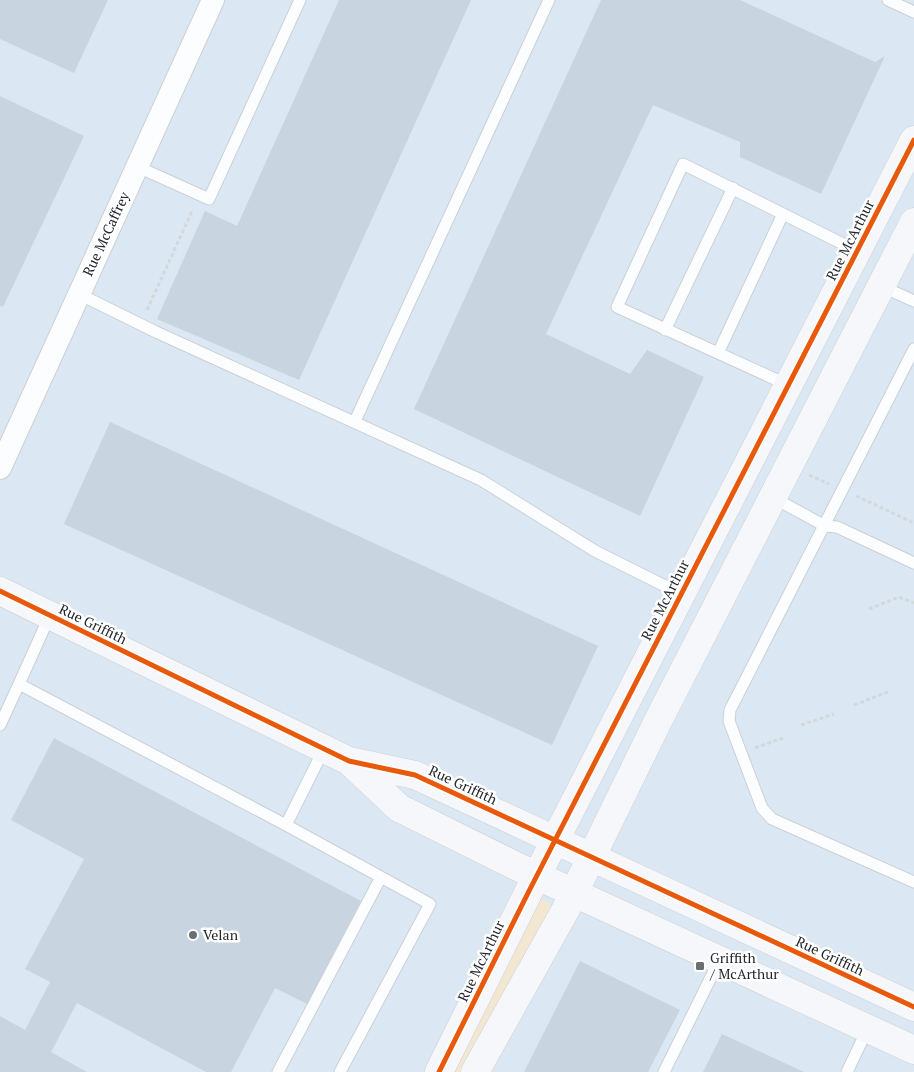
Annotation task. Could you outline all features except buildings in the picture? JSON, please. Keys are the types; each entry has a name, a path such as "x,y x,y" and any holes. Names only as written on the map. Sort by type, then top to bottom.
{"street":[{"name":"Rue McCaffrey","path":"0,468 213,0"},
{"name":"Rue McArthur","path":"439,1072 681,594 914,142"},
{"path":"475,1072 574,892 772,498 914,222"},
{"name":"Rue Griffith","path":"3,596 50,615 349,761 415,775 913,1004"},
{"name":"Rue Griffith","path":"349,761 399,808 537,876 914,1050"}],"lane":[{"path":"138,167 209,199 300,0"},
{"path":"355,421 548,0"},
{"path":"888,0 914,12"},
{"path":"788,385 719,351 705,349 617,307 683,164 773,208 782,216 857,252"},
{"path":"665,330 733,188"},
{"path":"719,351 782,216"},
{"path":"881,286 914,301"},
{"path":"79,294 156,332 481,480 594,551 681,594"},
{"path":"914,349 730,710 729,721 762,808 772,819 914,882"},
{"path":"772,498 825,526 837,527 914,563"},
{"path":"0,726 50,615"},
{"path":"19,684 286,825 430,904 340,1072"},
{"path":"286,825 324,749"},
{"path":"278,1072 381,877"},
{"path":"664,1072 720,959"},
{"path":"847,1072 868,1028"}],"path":[{"path":"146,312 193,208"},
{"path":"801,472 832,486"},
{"path":"854,495 914,523"},
{"path":"869,609 899,597 914,603"},
{"path":"854,705 888,692"},
{"path":"801,725 834,714"},
{"path":"741,754 783,738"}],"shaded area":[{"path":"0,0 914,0 914,1072 0,1072"},
{"path":"540,900 549,902 551,910 462,1072 453,1072"}],"cycle path":[{"path":"439,1072 529,891 914,140"},
{"path":"0,591 349,761 415,775 914,1007"}],"place":[{"name":"Velan","path":"193,935"},
{"name":"Griffith / McArthur","path":"700,966"}]}
